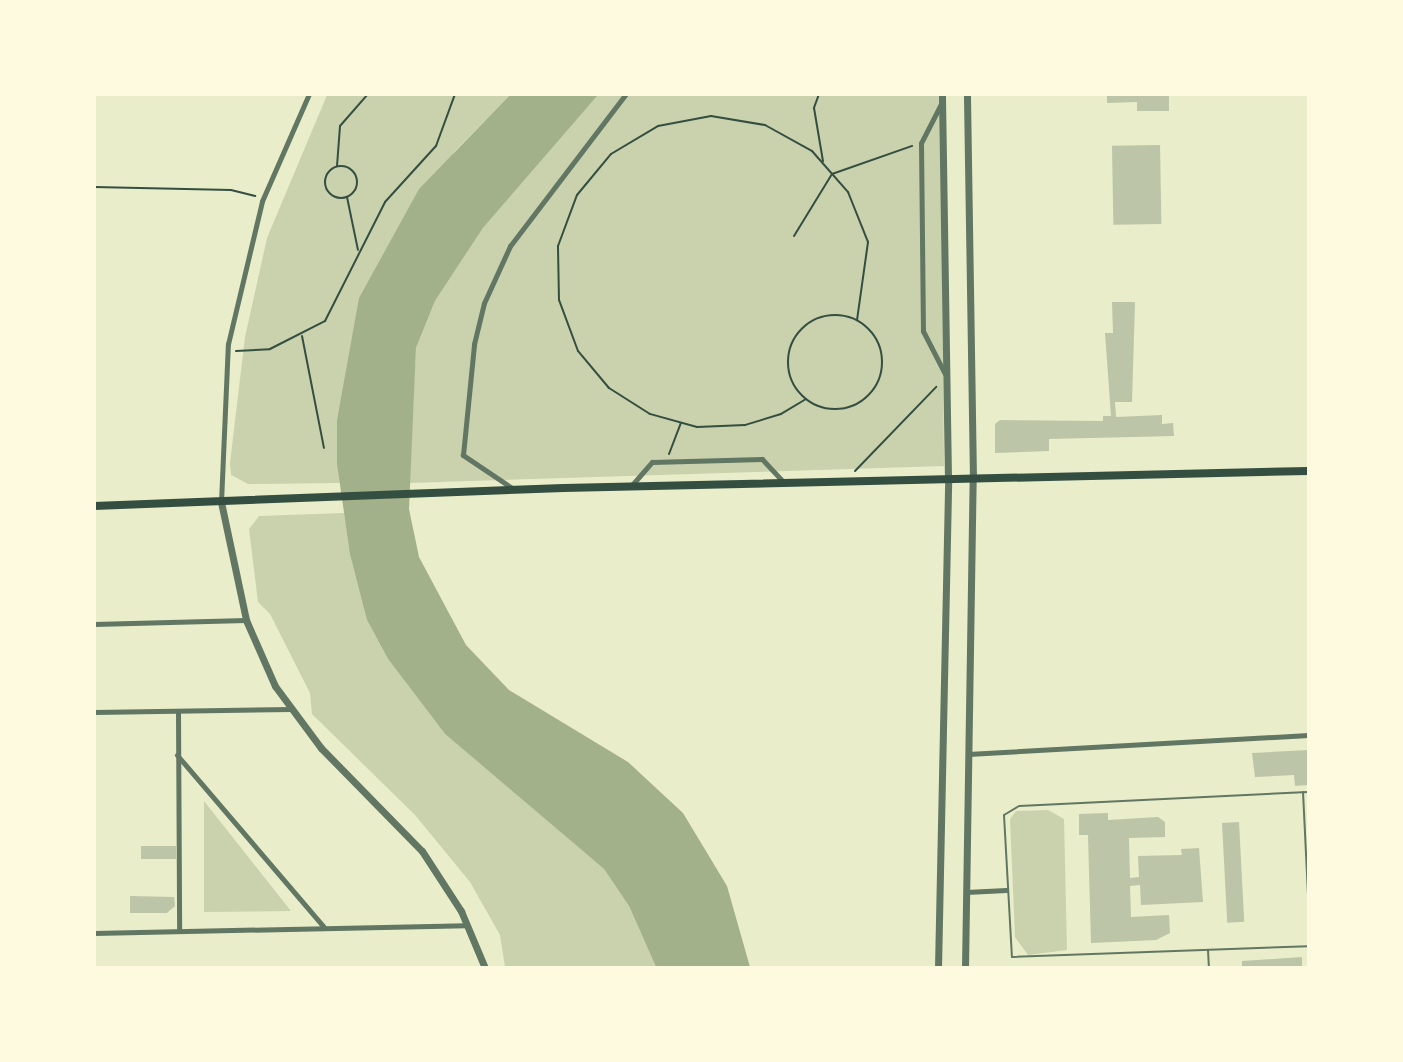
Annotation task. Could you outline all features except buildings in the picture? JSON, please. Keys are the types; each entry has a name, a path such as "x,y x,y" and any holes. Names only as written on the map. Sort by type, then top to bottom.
{"main road":[{"path":"94,506 515,489 1308,471"}],"street":[{"path":"309,94 262,201 228,351 221,502 246,620 291,709 422,851 466,925 485,968"},
{"path":"515,489 462,455 474,344 484,303 510,246 626,94"},
{"path":"965,968 973,479 967,94"},
{"path":"942,98 921,143 923,331 947,377"},
{"path":"938,968 948,479 942,98"},
{"path":"631,486 652,462 762,459 784,483"},
{"path":"94,624 246,620"},
{"path":"94,712 291,709"},
{"path":"178,711 179,929"},
{"path":"968,754 1308,735"},
{"path":"177,755 323,926"},
{"path":"966,892 1006,890"},
{"path":"94,933 179,929 466,925"}],"lane":[{"path":"1303,792 1308,894"},
{"path":"1308,792 1010,808 1004,815 1008,948 1021,960 1308,946"},
{"path":"1208,950 1209,968"}],"path":[{"path":"228,351 270,349 302,336 325,321 385,202 436,146 454,94"},
{"path":"819,94 814,108 823,164"},
{"path":"337,167 340,126 369,96"},
{"path":"806,399 781,414 746,425 681,423 650,414 609,388 578,351 559,300 558,246 577,195 611,153 658,126 711,116 765,124 813,151 848,192 867,242 857,320"},
{"path":"794,236 832,174 921,143"},
{"path":"337,167 351,169 357,177 357,187 347,197 335,197 327,189 328,173 337,167"},
{"path":"94,187 246,191 262,201"},
{"path":"347,197 358,253"},
{"path":"825,316 857,320 879,343 883,359 874,389 848,407 819,406 806,399 790,375 788,360 798,333 825,316"},
{"path":"302,336 324,448"},
{"path":"845,481 947,377"},
{"path":"666,462 681,423"}],"shaded area":[{"path":"327,95 510,95 454,152 337,420 340,483 248,484 231,475 230,463 245,337 267,238"},
{"path":"510,95 598,95 483,228 435,301 416,348 409,509 419,557 466,645 509,690 628,762 683,813 727,886 750,967 656,967 629,906 604,869 445,734 388,659 367,620 350,554 337,464 337,420 359,298 419,189"},
{"path":"598,95 941,95 944,466 409,483 416,348 435,301 483,228"},
{"path":"344,513 367,620 388,659 445,734 604,869 629,906 656,967 505,967 500,935 470,882 415,815 312,714 310,693 270,614 258,602 249,529 259,516"},
{"path":"204,801 291,911 204,912"},
{"path":"1048,810 1064,819 1067,950 1028,955 1015,937 1010,819 1016,811"}]}
